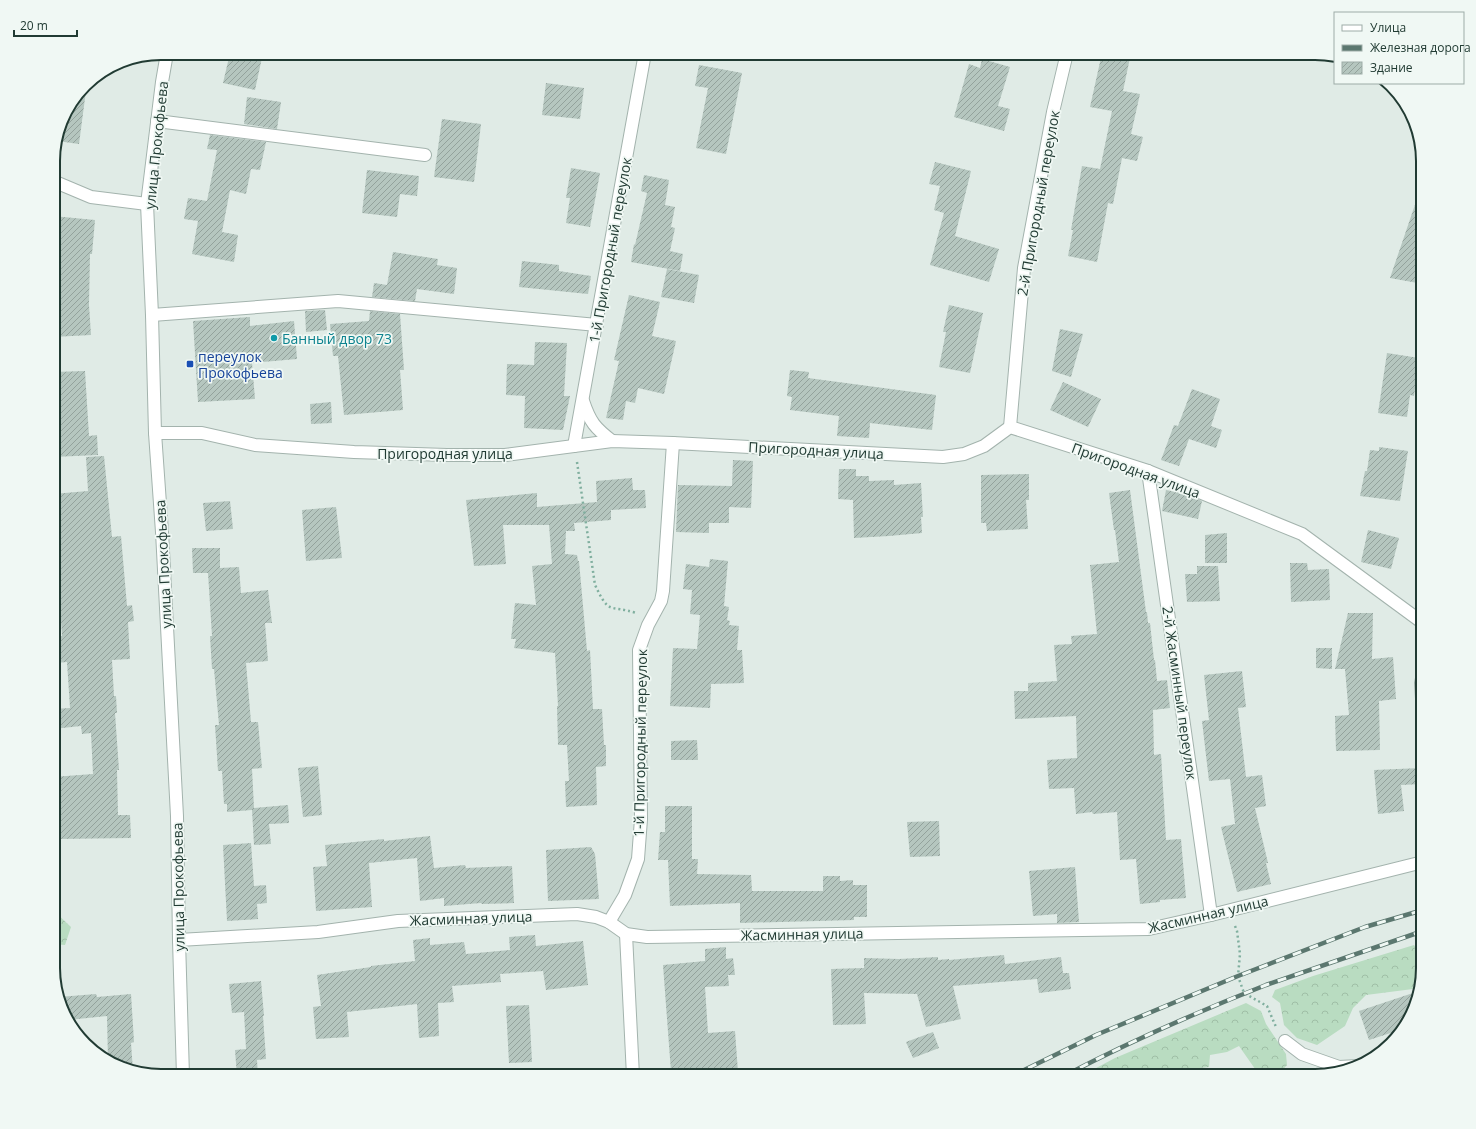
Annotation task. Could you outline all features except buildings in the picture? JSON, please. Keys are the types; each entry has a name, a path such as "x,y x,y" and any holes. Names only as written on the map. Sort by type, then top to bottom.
{"street":[{"name":"улица Прокофьева","path":"166,60 147,204 155,433 162,532 177,816 183,1069"},
{"name":"1-й Пригородный переулок","path":"574,446 644,60"},
{"name":"2-й Пригородный переулок","path":"1010,427 1024,268 1053,112 1066,60"},
{"path":"157,121 425,155"},
{"path":"60,184 91,197 147,204"},
{"path":"152,316 338,301 597,325"},
{"path":"583,400 587,414 597,430 612,440"},
{"name":"Пригородная улица","path":"155,433 202,433 263,446 447,456 505,455 612,440 943,457 964,454 984,446 1010,427 1148,471 1302,534 1416,618"},
{"name":"1-й Пригородный переулок","path":"609,922 625,895 638,859 641,819 639,650 650,621 661,602 663,591 673,443"},
{"name":"2-й Жасминный переулок","path":"1148,471 1211,915"},
{"name":"Жасминная улица","path":"179,940 318,932 398,920 577,914 596,917 609,922 626,934 647,937 1149,929 1416,864"},
{"path":"626,934 633,1069"},
{"path":"1285,1041 1302,1054 1332,1067"}],"path":[{"path":"574,446 595,585 607,607 639,614 650,621"},
{"path":"1228,910 1237,931 1240,954 1238,976 1244,993 1267,1006 1276,1027 1285,1041"}],"green space":[{"path":"60,917 71,927 65,945 60,945"},
{"path":"1414,945 1416,947 1414,988 1366,995 1353,1008 1345,1026 1317,1045 1297,1038 1284,1025 1280,1003 1272,997 1275,990 1313,976"},
{"path":"1246,1003 1261,1011 1266,1024 1286,1054 1287,1065 1283,1069 1255,1069 1239,1046 1227,1052 1210,1055 1209,1067 1192,1069 1094,1069 1115,1058"}],"railway":[{"path":"1026,1069 1096,1035 1238,976 1365,927 1416,912"},
{"path":"1077,1069 1138,1039 1240,995 1416,933"}],"place":[{"name":"Банный двор 73","path":"274,338"},
{"name":"переулок Прокофьева","path":"190,364"}]}
